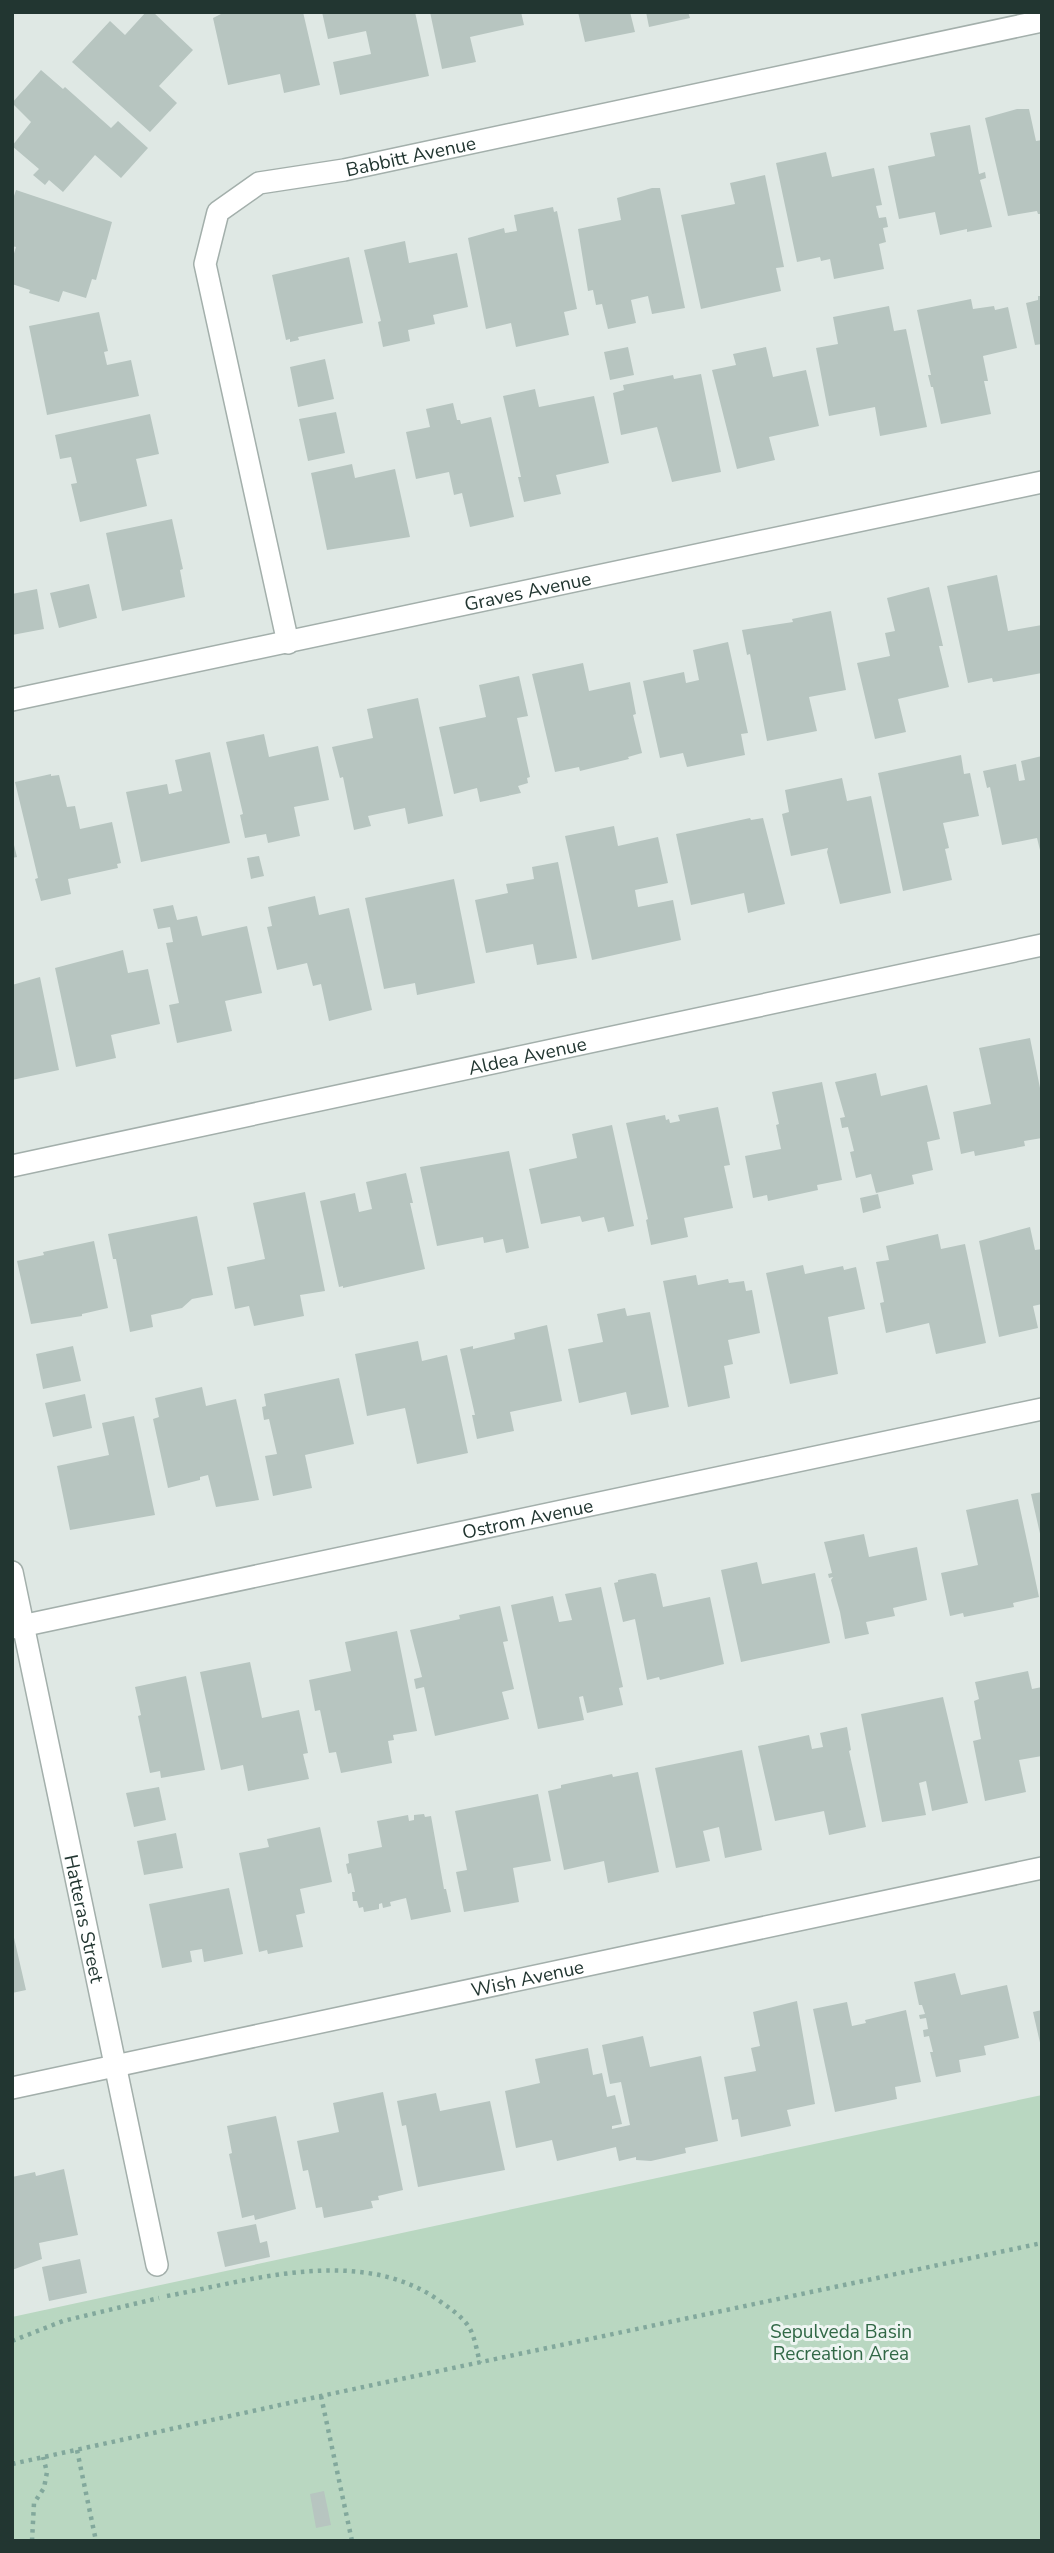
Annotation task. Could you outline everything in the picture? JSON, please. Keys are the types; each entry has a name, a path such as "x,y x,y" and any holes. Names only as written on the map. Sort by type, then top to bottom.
{"street":[{"name":"Babbitt Avenue","path":"288,643 205,264 218,212 259,183 344,170 1042,22"},
{"name":"Graves Avenue","path":"12,700 1042,482"},
{"name":"Aldea Avenue","path":"12,1166 1042,945"},
{"name":"Ostrom Avenue","path":"18,1627 1042,1409"},
{"name":"Hatteras Street","path":"12,1572 18,1627 157,2264"},
{"name":"Wish Avenue","path":"12,2088 1042,1868"}],"path":[{"path":"12,2464 1042,2243"},
{"path":"157,2264 163,2297"},
{"path":"12,2341 63,2321 163,2297 298,2272 346,2271 384,2276 422,2289 457,2313 471,2329 480,2363"},
{"path":"321,2396 352,2541"},
{"path":"77,2449 96,2541"},
{"path":"32,2541 34,2502 44,2488 47,2472 43,2457"}],"green space":[{"name":"Sepulveda Basin Recreation Area","path":"1042,2095 1042,2541 12,2541 12,2317"}],"building":[{"path":"146,12 153,12 193,50 159,86 177,103 150,132 72,62 110,21 125,35"},
{"path":"225,12 303,12 320,85 284,93 280,74 228,85 213,18"},
{"path":"322,12 415,12 429,76 340,95 333,62 371,54 366,31 328,39"},
{"path":"430,12 521,12 524,25 470,37 476,62 442,69"},
{"path":"578,12 630,12 635,32 585,42"},
{"path":"646,12 688,12 690,18 649,27"},
{"path":"41,70 63,89 65,87 111,128 118,121 148,148 121,178 95,155 63,192 49,180 45,185 33,175 39,169 12,146 31,122 12,103"},
{"path":"1017,109 1029,109 1036,141 1042,140 1042,214 1037,211 1008,216 985,118"},
{"path":"970,125 979,174 985,172 986,178 980,180 992,227 940,235 935,212 899,219 888,166 935,156 930,133"},
{"path":"826,152 832,177 874,168 882,205 876,206 879,218 886,217 888,227 883,228 886,242 879,244 884,269 834,279 830,259 821,261 820,257 797,262 776,163"},
{"path":"765,175 784,267 776,268 781,291 701,309 681,215 735,204 730,183"},
{"path":"660,188 685,308 652,314 648,296 631,300 636,323 608,329 602,304 596,305 593,290 588,291 578,229 621,220 617,198"},
{"path":"16,190 112,222 96,280 92,279 86,298 63,291 59,302 29,293 30,290 12,284 12,260 16,247 12,246 12,202"},
{"path":"553,207 554,212 557,211 577,309 564,312 569,335 516,347 511,323 486,329 468,238 504,228 505,233 517,231 514,215"},
{"path":"405,241 409,263 457,253 468,307 433,315 435,324 408,330 410,341 383,347 378,322 381,321 364,250"},
{"path":"349,257 363,323 298,337 299,340 290,342 290,339 286,340 272,275"},
{"path":"1038,296 1042,296 1042,344 1035,345 1026,303 1038,300"},
{"path":"971,299 973,309 994,306 995,310 1008,307 1017,348 983,356 988,381 984,381 991,414 941,424 928,375 931,375 917,310"},
{"path":"889,306 894,331 906,329 927,427 880,436 875,407 829,416 816,348 838,344 833,317"},
{"path":"99,312 108,351 104,352 107,365 131,360 139,396 47,415 29,326"},
{"path":"628,347 634,375 610,380 604,352"},
{"path":"766,347 773,377 806,370 819,426 769,437 775,460 737,469 712,370 736,365 733,354"},
{"path":"325,359 334,399 298,407 290,367"},
{"path":"701,374 721,472 672,482 657,427 621,435 613,393 624,390 623,385 673,375 674,379"},
{"path":"535,389 539,407 594,396 609,463 556,475 561,494 524,502 503,396"},
{"path":"453,403 457,420 460,420 461,424 491,417 514,517 470,527 462,493 454,495 449,472 416,479 406,432 430,427 426,409"},
{"path":"336,412 345,453 308,461 299,419"},
{"path":"150,414 159,454 136,459 147,506 80,522 71,484 77,483 71,457 60,459 55,435"},
{"path":"352,464 355,478 395,469 410,537 327,550 311,473"},
{"path":"172,519 183,569 180,570 185,597 122,611 106,533"},
{"path":"997,575 1008,631 1042,625 1042,673 993,682 992,678 968,683 947,586"},
{"path":"89,584 97,618 59,628 50,593"},
{"path":"929,587 943,646 939,646 949,687 898,699 906,732 875,739 857,663 890,656 885,633 895,631 887,598"},
{"path":"37,589 44,629 12,635 12,594"},
{"path":"831,611 846,690 809,697 817,731 767,741 750,654 747,655 742,630 793,622 792,619"},
{"path":"728,642 748,733 741,734 745,755 687,767 683,753 660,758 643,681 684,672 686,683 699,680 693,650"},
{"path":"583,663 589,691 630,682 636,714 633,715 642,753 628,757 629,759 580,771 579,767 555,772 532,674"},
{"path":"519,676 528,716 517,718 530,777 527,778 528,783 518,786 521,793 480,802 477,788 454,794 439,727 486,717 479,685"},
{"path":"418,698 443,816 408,824 405,808 368,816 371,826 354,830 343,777 340,778 332,747 373,738 367,709"},
{"path":"264,734 269,757 318,746 329,800 294,807 300,836 268,843 266,834 245,838 240,815 243,814 226,742"},
{"path":"210,752 230,843 141,862 126,792 167,784 169,794 182,791 175,760"},
{"path":"961,755 964,774 970,773 979,816 943,823 952,880 903,891 878,773"},
{"path":"1042,756 1041,854 1037,838 1002,845 990,787 987,788 983,771 1016,764 1019,781 1025,780 1021,761"},
{"path":"51,774 59,775 67,807 75,806 80,829 112,822 121,863 117,864 118,868 68,879 71,894 41,901 15,782"},
{"path":"842,778 847,801 871,796 891,893 840,904 828,848 791,856 782,814 789,812 785,790"},
{"path":"750,818 763,818 785,904 748,913 744,893 691,905 676,834"},
{"path":"614,826 618,846 658,837 668,883 635,890 638,907 673,900 681,940 592,960 565,836"},
{"path":"12,842 17,857 12,858"},
{"path":"259,856 264,876 251,879 247,858"},
{"path":"558,862 577,958 537,965 533,944 486,953 475,900 508,893 506,884 534,879 532,867"},
{"path":"454,879 475,983 417,995 415,983 384,989 365,898"},
{"path":"315,896 319,915 349,908 372,1010 329,1021 321,984 313,986 307,963 277,970 267,927 272,926 268,907"},
{"path":"173,905 177,920 197,916 202,936 247,926 262,993 225,1001 232,1031 177,1043 169,1005 179,1003 166,943 173,942 170,927 158,929 153,909"},
{"path":"123,950 128,973 148,969 160,1024 111,1035 116,1058 76,1067 55,968"},
{"path":"40,977 59,1070 12,1080 12,985"},
{"path":"1030,1038 1042,1098 1042,1138 1024,1141 1025,1146 975,1156 974,1151 961,1154 953,1112 991,1104 979,1048"},
{"path":"876,1073 881,1096 927,1085 940,1139 927,1142 933,1170 912,1175 914,1184 876,1193 871,1174 856,1178 850,1152 854,1151 848,1127 842,1128 840,1118 845,1117 835,1082"},
{"path":"822,1082 842,1180 817,1185 818,1190 768,1201 767,1195 753,1198 745,1156 781,1149 772,1092"},
{"path":"718,1107 730,1165 724,1166 733,1208 684,1218 688,1237 651,1245 646,1220 648,1219 626,1123 665,1115 670,1123 680,1121 678,1115"},
{"path":"612,1125 634,1226 608,1232 604,1217 582,1222 580,1216 541,1224 529,1169 577,1158 572,1134"},
{"path":"509,1151 529,1248 506,1253 503,1239 484,1243 483,1237 437,1246 420,1167"},
{"path":"406,1173 425,1269 339,1287 320,1201 355,1193 359,1212 372,1209 366,1182"},
{"path":"305,1192 325,1291 300,1295 304,1316 254,1326 249,1306 235,1309 227,1267 265,1259 253,1203"},
{"path":"878,1194 881,1208 863,1213 860,1198"},
{"path":"197,1216 213,1295 192,1299 182,1308 151,1315 153,1327 130,1332 116,1259 113,1259 108,1234"},
{"path":"1030,1227 1035,1250 1042,1249 1042,1304 1033,1306 1038,1328 999,1337 979,1241"},
{"path":"938,1234 941,1249 965,1244 986,1343 936,1354 929,1323 886,1333 880,1303 884,1302 876,1262 889,1260 886,1246"},
{"path":"94,1241 108,1308 82,1316 31,1324 17,1261 44,1255 43,1252"},
{"path":"803,1265 805,1274 843,1266 844,1270 856,1267 865,1309 828,1317 838,1374 790,1384 766,1273"},
{"path":"696,1275 698,1285 728,1279 729,1283 744,1281 746,1291 752,1290 760,1333 728,1340 733,1364 724,1366 730,1398 688,1407 663,1281"},
{"path":"625,1308 627,1316 650,1312 669,1407 631,1415 626,1392 579,1403 568,1349 603,1342 597,1314"},
{"path":"547,1325 562,1401 510,1412 514,1431 477,1439 472,1415 475,1415 460,1349 473,1346 473,1349 515,1339 514,1333"},
{"path":"418,1341 422,1361 447,1355 468,1453 417,1464 405,1408 367,1416 355,1354"},
{"path":"73,1346 81,1381 43,1389 36,1354"},
{"path":"339,1378 354,1444 305,1455 312,1488 273,1496 265,1456 277,1454 269,1419 264,1420 264,1394"},
{"path":"202,1387 206,1406 236,1399 259,1500 216,1507 208,1475 200,1477 200,1480 168,1488 153,1419 159,1417 155,1398"},
{"path":"85,1394 92,1428 53,1437 45,1403"},
{"path":"134,1416 155,1515 70,1530 57,1466 109,1455 102,1423"},
{"path":"1042,1492 1042,1538 1041,1538 1031,1494"},
{"path":"1018,1499 1039,1597 1013,1603 1014,1607 964,1617 963,1613 950,1616 941,1573 978,1565 966,1510"},
{"path":"864,1534 869,1557 917,1547 927,1600 893,1608 895,1616 866,1622 869,1634 845,1639 831,1580 833,1577 829,1578 828,1574 832,1573 824,1542"},
{"path":"757,1562 762,1584 815,1573 830,1643 741,1662 721,1570"},
{"path":"656,1574 663,1607 710,1597 724,1664 660,1680 659,1677 647,1680 635,1619 623,1622 614,1583"},
{"path":"601,1587 623,1687 619,1688 623,1705 587,1713 583,1696 579,1697 584,1720 538,1729 511,1605 553,1596 559,1622 572,1620 565,1594"},
{"path":"500,1606 508,1641 503,1642 514,1689 502,1692 509,1719 435,1736 424,1687 416,1689 414,1679 422,1677 410,1630 460,1619 459,1615"},
{"path":"397,1631 417,1731 393,1735 394,1740 388,1741 392,1763 341,1773 336,1752 329,1753 320,1710 315,1711 309,1680 351,1671 345,1642"},
{"path":"250,1662 262,1718 299,1710 308,1753 303,1754 309,1779 248,1791 243,1765 221,1770 200,1672"},
{"path":"1028,1671 1032,1689 1042,1687 1042,1756 1019,1760 1026,1792 985,1801 973,1741 981,1739 974,1701 979,1699 975,1682"},
{"path":"186,1676 205,1770 161,1778 160,1771 150,1773 135,1687"},
{"path":"943,1697 968,1803 932,1811 926,1781 919,1783 926,1815 882,1822 861,1714"},
{"path":"847,1727 849,1751 866,1827 829,1835 824,1811 775,1821 758,1746 809,1735 812,1749 823,1747 820,1733"},
{"path":"742,1750 762,1850 725,1858 719,1827 703,1831 710,1861 676,1868 655,1768"},
{"path":"638,1772 659,1872 608,1883 604,1861 564,1870 548,1791 561,1788 561,1785 612,1774 613,1777"},
{"path":"159,1787 166,1820 134,1827 126,1793"},
{"path":"538,1794 551,1861 513,1868 519,1902 464,1912 456,1872 467,1870 455,1811"},
{"path":"424,1814 425,1817 431,1816 444,1889 451,1912 411,1920 406,1898 390,1902 391,1906 383,1908 382,1903 379,1904 379,1909 364,1912 357,1901 353,1901 352,1892 355,1892 346,1864 349,1863 348,1854 382,1847 377,1821 408,1815 409,1821 414,1820 414,1815"},
{"path":"320,1827 332,1882 300,1889 305,1913 296,1915 303,1947 268,1954 267,1950 259,1952 239,1853 269,1847 267,1839"},
{"path":"176,1833 183,1868 144,1875 137,1841"},
{"path":"229,1888 243,1954 204,1962 202,1949 190,1951 192,1962 162,1968 149,1904"},
{"path":"12,1929 26,1990 12,1993"},
{"path":"955,1973 961,1995 1007,1985 1019,2038 984,2046 986,2055 959,2060 961,2072 936,2077 929,2036 924,2037 923,2030 928,2029 926,2018 920,2019 919,2015 925,2014 922,2005 919,2005 914,1982"},
{"path":"797,2001 815,2104 787,2110 791,2126 741,2137 738,2119 732,2120 724,2077 756,2071 751,2048 760,2046 753,2012"},
{"path":"847,2002 852,2026 906,2010 921,2082 895,2087 897,2099 835,2112 813,2009"},
{"path":"1042,2010 1042,2047 1041,2047 1033,2012"},
{"path":"643,2036 650,2067 701,2056 718,2141 685,2148 686,2153 651,2161 636,2160 636,2157 619,2161 616,2147 557,2161 552,2140 516,2148 505,2091 540,2083 535,2059 588,2048 593,2075 602,2073 607,2097 615,2095 622,2124 612,2126 612,2129 630,2125 621,2082 610,2084 602,2045"},
{"path":"383,2092 403,2190 378,2196 379,2200 371,2201 373,2208 324,2218 322,2207 316,2208 308,2170 303,2171 297,2141 339,2132 333,2103"},
{"path":"436,2093 440,2111 490,2101 505,2170 418,2187 406,2125 402,2126 397,2101"},
{"path":"276,2116 296,2209 255,2220 254,2215 242,2218 229,2154 232,2153 227,2126"},
{"path":"64,2169 78,2235 39,2243 42,2259 12,2270 12,2177 35,2172 36,2176"},
{"path":"256,2224 260,2243 267,2241 270,2257 225,2267 217,2232"},
{"path":"80,2259 87,2293 49,2301 42,2267"},
{"path":"324,2491 331,2525 316,2528 310,2494"}]}
